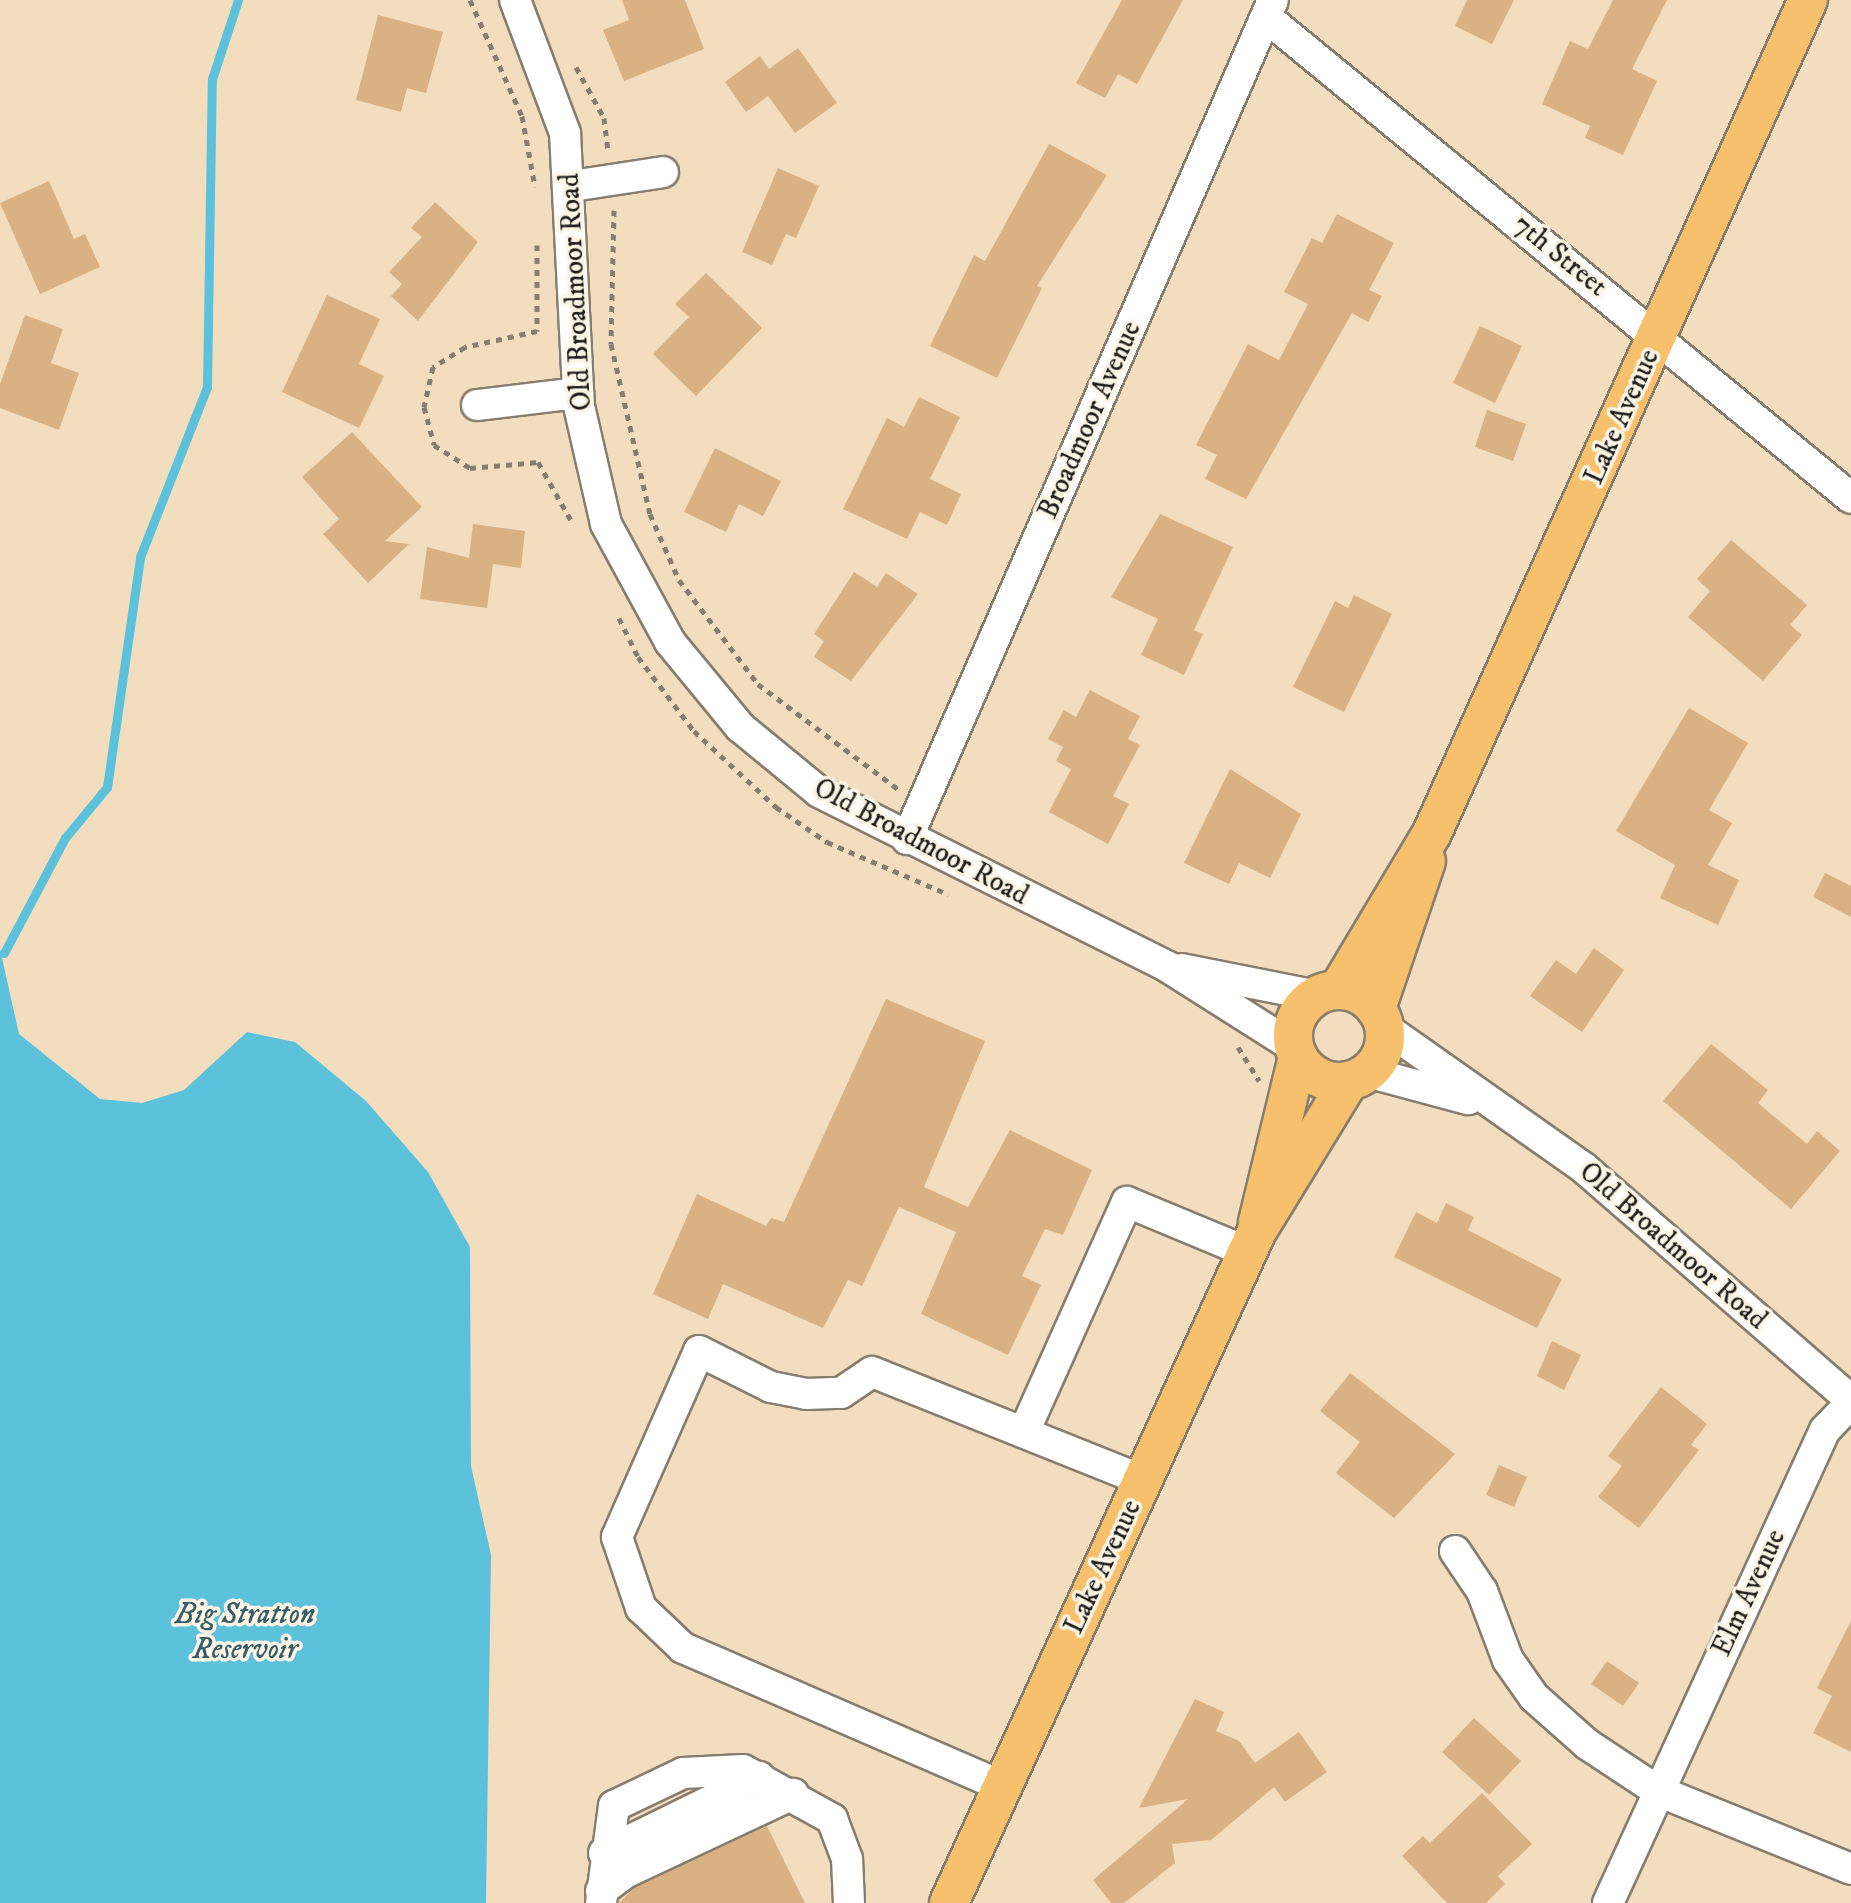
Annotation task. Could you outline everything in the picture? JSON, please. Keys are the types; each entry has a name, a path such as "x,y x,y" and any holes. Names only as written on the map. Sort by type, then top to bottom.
{"main road":[{"name":"Lake Avenue","path":"1327,993 1432,833 1808,0"},
{"name":"Lake Avenue","path":"1380,1018 1413,915 1432,833"},
{"path":"1327,993 1380,1018 1382,1052 1358,1076 1325,1080 1296,1052 1297,1018 1327,993"},
{"name":"Lake Avenue","path":"1252,1242 1296,1052"},
{"name":"Lake Avenue","path":"949,1903 1252,1242 1358,1076"}],"street":[{"name":"Old Broadmoor Road","path":"515,0 565,133 572,186 578,393 606,524 670,642 777,763 907,839 1168,967 1296,1052"},
{"name":"7th Street","path":"1269,8 1851,498"},
{"name":"Broadmoor Avenue","path":"907,839 1269,8"},
{"path":"572,186 663,172"},
{"path":"477,405 578,393"},
{"name":"Old Broadmoor Road","path":"1168,967 1327,993"},
{"name":"Old Broadmoor Road","path":"1380,1018 1485,1104 1585,1169 1851,1402"},
{"name":"Old Broadmoor Road","path":"1358,1076 1485,1104"},
{"path":"1024,1432 1127,1202 1252,1242"},
{"path":"1002,1786 683,1648 641,1608 617,1537 699,1351 771,1387 806,1394 841,1393 872,1372 1142,1480"},
{"name":"Elm Avenue","path":"1608,1903 1825,1430 1851,1402"},
{"path":"1455,1551 1482,1591 1508,1660 1534,1697 1587,1744 1658,1791 1851,1869"},
{"path":"768,1782 625,1873 603,1870 614,1806 644,1787 683,1773 768,1782 832,1819 847,1859 849,1903"}],"path":[{"path":"470,0 522,116 538,205"},
{"path":"572,58 604,118 617,241 611,344 650,514 679,580 758,684 923,804"},
{"path":"538,236 537,331 465,347 433,367 424,407 434,445 470,468 538,462 580,538"},
{"path":"612,604 638,657 694,731 776,807 827,842 957,899"},
{"path":"1238,1036 1239,1057 1262,1094"}],"water":[{"name":"Big Stratton Reservoir","path":"0,949 19,1034 100,1099 142,1103 184,1090 247,1032 295,1042 366,1101 428,1172 470,1247 471,1466 491,1555 486,1903 0,1903"}],"building":[{"path":"622,0 685,0 704,49 624,81 603,30 629,20"},
{"path":"1122,0 1183,0 1137,84 1118,74 1105,98 1076,83"},
{"path":"1467,0 1514,0 1492,44 1455,26"},
{"path":"1613,0 1667,0 1632,69 1657,81 1623,155 1585,138 1590,126 1542,104 1570,41 1588,49"},
{"path":"378,15 443,32 426,93 407,88 401,112 356,100"},
{"path":"798,48 837,103 795,133 768,96 746,112 725,82 760,56 769,69"},
{"path":"1049,144 1107,175 1037,286 1042,288 997,378 930,346 974,255 985,261"},
{"path":"778,168 819,186 796,238 786,234 772,265 742,252"},
{"path":"49,181 74,239 85,234 100,267 40,294 0,203"},
{"path":"435,202 478,242 418,321 391,296 402,284 389,272 422,237 411,228"},
{"path":"1337,214 1394,243 1369,290 1382,296 1368,322 1352,313 1246,499 1205,479 1217,455 1196,445 1248,344 1279,360 1308,304 1284,292 1312,238 1322,243"},
{"path":"706,273 762,328 696,396 653,354 689,317 675,304"},
{"path":"327,295 380,319 359,364 384,376 359,428 282,392"},
{"path":"25,315 63,329 51,363 79,373 59,430 0,408 0,384"},
{"path":"1480,326 1522,346 1495,403 1453,383"},
{"path":"919,397 960,417 930,479 961,494 947,525 920,512 907,539 843,509 887,418 904,427"},
{"path":"1487,410 1526,424 1513,461 1475,447"},
{"path":"352,432 422,507 385,541 409,544 368,583 323,534 339,519 302,477"},
{"path":"715,448 781,481 763,516 739,504 726,532 684,512"},
{"path":"1160,514 1233,547 1194,630 1203,634 1184,675 1141,655 1158,619 1111,597"},
{"path":"473,524 525,531 521,568 493,564 487,608 420,599 427,547 469,558"},
{"path":"1731,540 1807,605 1790,625 1802,635 1763,681 1688,617 1710,591 1697,579"},
{"path":"854,572 877,587 886,573 918,594 851,681 814,657 824,641 814,634"},
{"path":"1354,595 1392,614 1344,712 1293,687 1335,601 1348,608"},
{"path":"1090,690 1140,716 1128,739 1140,745 1113,796 1129,804 1108,844 1049,812 1071,769 1056,761 1063,747 1048,739 1064,710 1076,717"},
{"path":"1689,708 1748,743 1709,810 1732,823 1708,865 1739,880 1718,925 1660,898 1675,865 1616,831"},
{"path":"1230,769 1301,814 1270,878 1239,863 1229,884 1184,863"},
{"path":"1825,873 1851,886 1851,917 1813,897"},
{"path":"1594,948 1624,970 1582,1032 1530,996 1556,960 1576,974"},
{"path":"886,999 985,1041 924,1187 968,1207 1010,1130 1092,1170 1063,1235 1045,1229 1022,1276 1041,1285 1008,1355 921,1314 956,1232 899,1207 862,1286 848,1280 823,1328 723,1284 708,1319 653,1294 697,1194 766,1226 771,1218 784,1222"},
{"path":"1711,1044 1768,1090 1758,1103 1807,1144 1817,1131 1840,1151 1791,1209 1663,1101"},
{"path":"1446,1203 1474,1217 1468,1230 1562,1279 1537,1328 1394,1257 1416,1212 1437,1223"},
{"path":"1552,1341 1581,1355 1564,1390 1537,1376"},
{"path":"1350,1373 1455,1454 1394,1518 1336,1473 1360,1442 1320,1411"},
{"path":"1661,1387 1707,1424 1691,1445 1699,1450 1639,1528 1598,1497 1622,1466 1608,1456"},
{"path":"1499,1465 1527,1477 1514,1507 1486,1495"},
{"path":"1851,1621 1851,1752 1813,1733 1832,1696 1817,1688"},
{"path":"1607,1661 1639,1683 1623,1706 1591,1684"},
{"path":"1195,1699 1224,1712 1216,1731 1239,1741 1255,1763 1299,1732 1327,1772 1285,1802 1274,1787 1211,1840 1172,1844 1175,1863 1124,1903 1111,1903 1093,1880 1188,1799 1139,1808"},
{"path":"1474,1718 1521,1761 1489,1795 1442,1752"},
{"path":"1482,1793 1532,1844 1498,1876 1505,1884 1486,1903 1447,1903 1402,1856 1423,1836 1430,1843"},
{"path":"767,1826 805,1903 619,1903 634,1888"}],"waterway":[{"path":"4,953 65,838 107,787 140,557 207,387 212,79 238,0"}]}
